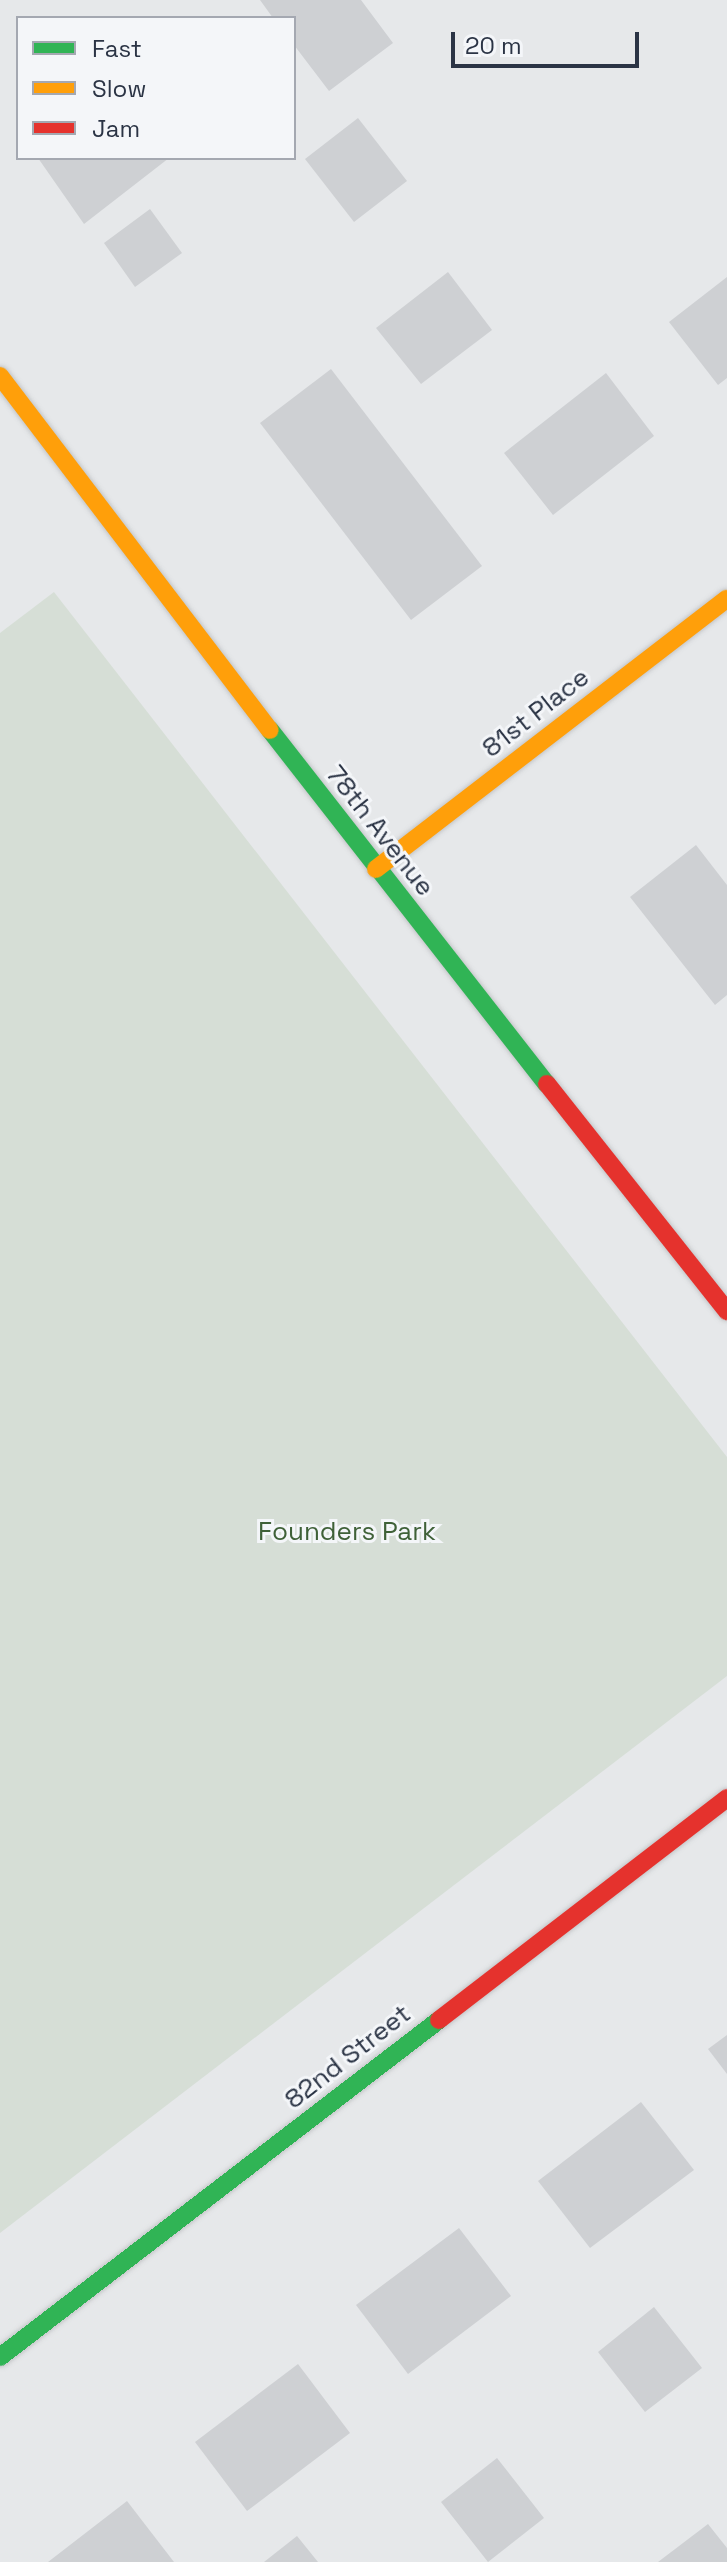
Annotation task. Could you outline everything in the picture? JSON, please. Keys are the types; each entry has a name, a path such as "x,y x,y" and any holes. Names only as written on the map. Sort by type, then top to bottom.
{"street":[{"name":"78th Avenue","path":"0,376 376,869 727,1311"},
{"name":"81st Place","path":"376,869 727,599"},
{"name":"82nd Street","path":"0,2357 727,1798"}],"green space":[{"name":"Founders Park","path":"54,592 727,1457 727,1676 0,2233 0,633"}],"building":[{"path":"260,0 361,0 393,43 329,91 296,48 296,16 272,16"},
{"path":"358,118 407,181 354,222 305,159"},
{"path":"39,160 166,160 84,224"},
{"path":"150,209 182,253 135,287 104,243"},
{"path":"448,272 492,330 421,384 376,328"},
{"path":"727,277 727,378 718,385 669,322"},
{"path":"331,369 482,566 411,620 260,423"},
{"path":"606,373 654,436 553,515 504,453"},
{"path":"696,845 727,885 727,995 715,1005 630,897"},
{"path":"727,2035 727,2074 708,2049"},
{"path":"641,2102 694,2170 590,2248 538,2181"},
{"path":"459,2228 511,2296 408,2374 356,2305"},
{"path":"654,2307 702,2368 645,2412 598,2352"},
{"path":"298,2364 350,2433 247,2511 195,2442"},
{"path":"497,2458 544,2518 488,2562 441,2502"},
{"path":"127,2501 174,2562 48,2562"},
{"path":"708,2524 727,2548 727,2562 658,2562"},
{"path":"297,2536 318,2562 264,2562"}],"traffic: fast":[{"path":"270,730 547,1084"},
{"path":"0,2357 439,2020"}],"traffic: slow":[{"path":"0,376 270,730"},
{"path":"376,869 727,599"}],"traffic: jam":[{"path":"547,1084 727,1311"},
{"path":"439,2020 727,1798"}]}
